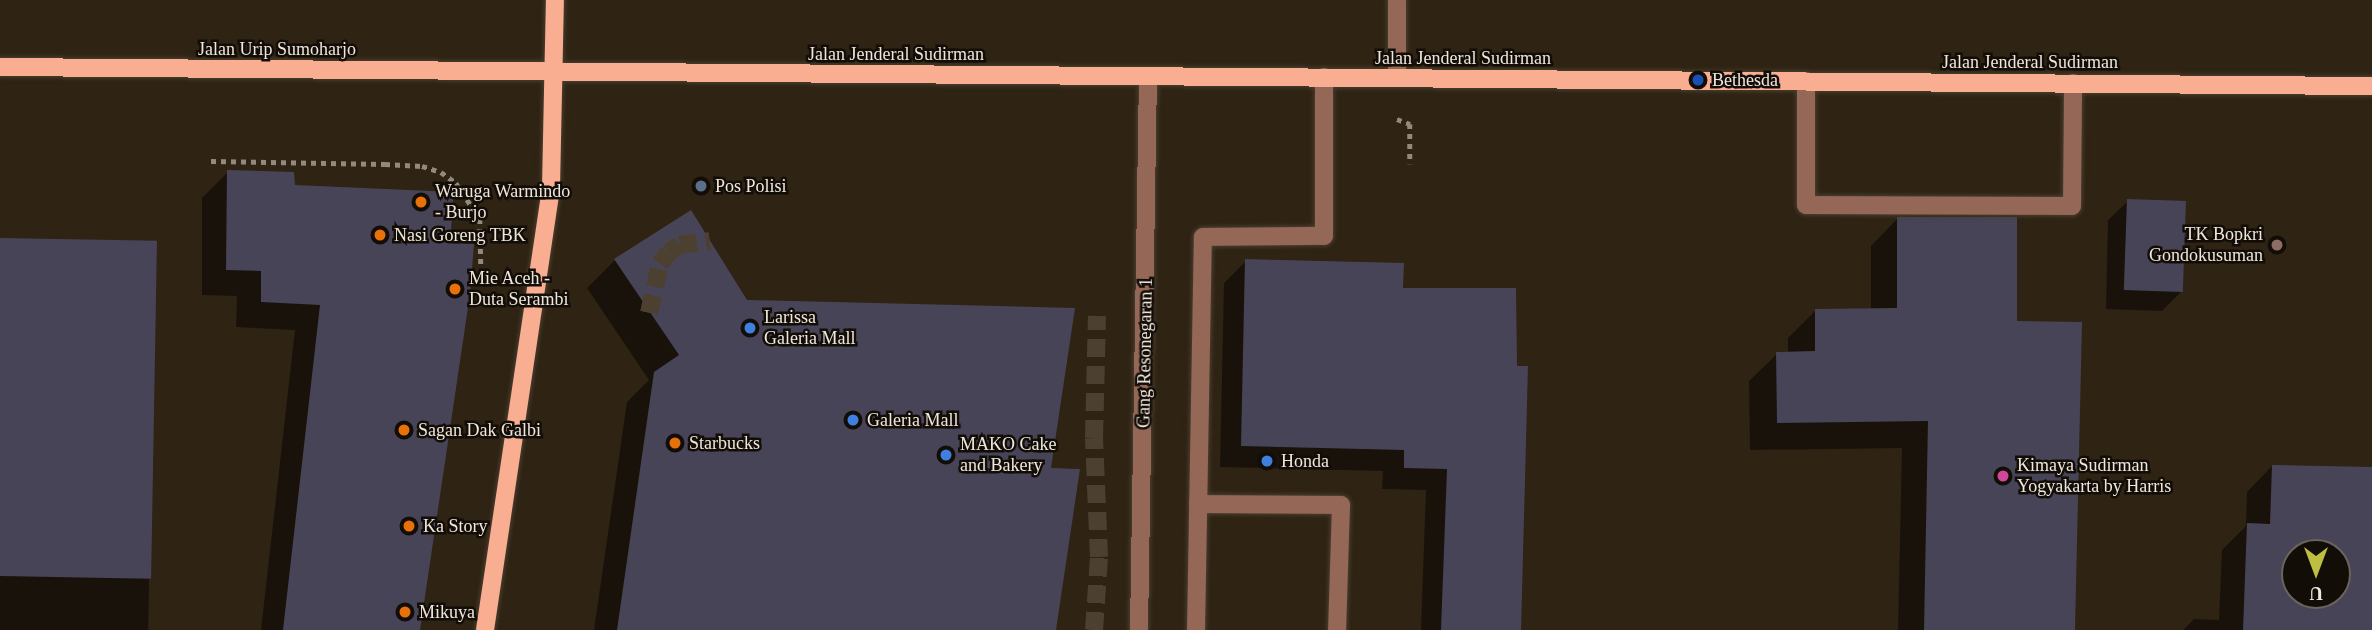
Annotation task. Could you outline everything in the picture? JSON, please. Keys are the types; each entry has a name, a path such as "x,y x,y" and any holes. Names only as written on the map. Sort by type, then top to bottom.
{"main road":[{"path":"485,630 551,187 555,0"},
{"name":"Jalan Urip Sumoharjo","path":"0,66 554,73"},
{"name":"Jalan Jenderal Sudirman","path":"554,73 2372,86"}],"street":[{"path":"1397,0 1397,78"},
{"name":"Gang Resonegaran 1","path":"1139,630 1148,76"},
{"path":"1196,630 1203,237 1324,236 1324,77"},
{"path":"1806,81 1806,205 2072,206 2073,83"},
{"path":"1198,504 1341,505 1337,630"}],"path":[{"path":"1386,114 1410,124 1410,164"},
{"path":"211,161 385,164 422,166 441,172 456,183 480,219 481,267"}],"building":[{"path":"227,170 294,172 295,185 454,192 450,243 474,244 470,294 420,630 283,630 320,305 261,302 261,271 226,270"},
{"path":"2127,199 2186,201 2183,292 2124,290"},
{"name":"Galeria Mall","path":"691,210 747,300 1075,308 1051,468 1080,469 1056,630 617,630 654,372 679,355 614,259"},
{"name":"Kimaya Sudirman Yogyakarta by Harris","path":"1897,217 2017,217 2017,321 2082,322 2075,630 1924,630 1928,421 1777,423 1776,352 1815,351 1815,309 1897,308"},
{"path":"0,238 157,241 151,579 0,576"},
{"path":"1245,259 1404,263 1403,288 1516,288 1517,366 1528,366 1521,630 1441,630 1447,469 1404,468 1404,450 1241,446"},
{"path":"2272,465 2372,467 2372,630 2243,630 2247,523 2270,524"}],"tunnel":[{"path":"649,313 660,264 668,253 679,245 710,241"},
{"path":"1094,630 1099,557 1094,438 1097,316"}],"place":[{"name":"Bethesda","path":"1698,80"},
{"name":"Pos Polisi","path":"701,186"},
{"name":"Waruga Warmindo - Burjo","path":"421,202"},
{"name":"Nasi Goreng TBK","path":"380,235"},
{"name":"TK Bopkri Gondokusuman","path":"2277,245"},
{"name":"Mie Aceh - Duta Serambi","path":"455,289"},
{"name":"Larissa Galeria Mall","path":"750,328"},
{"name":"Galeria Mall","path":"853,420"},
{"name":"Sagan Dak Galbi","path":"404,430"},
{"name":"Starbucks","path":"675,443"},
{"name":"MAKO Cake and Bakery","path":"946,455"},
{"name":"Honda","path":"1267,461"},
{"name":"Kimaya Sudirman Yogyakarta by Harris","path":"2003,476"},
{"name":"Ka Story","path":"409,526"},
{"name":"Mikuya","path":"405,612"}]}
